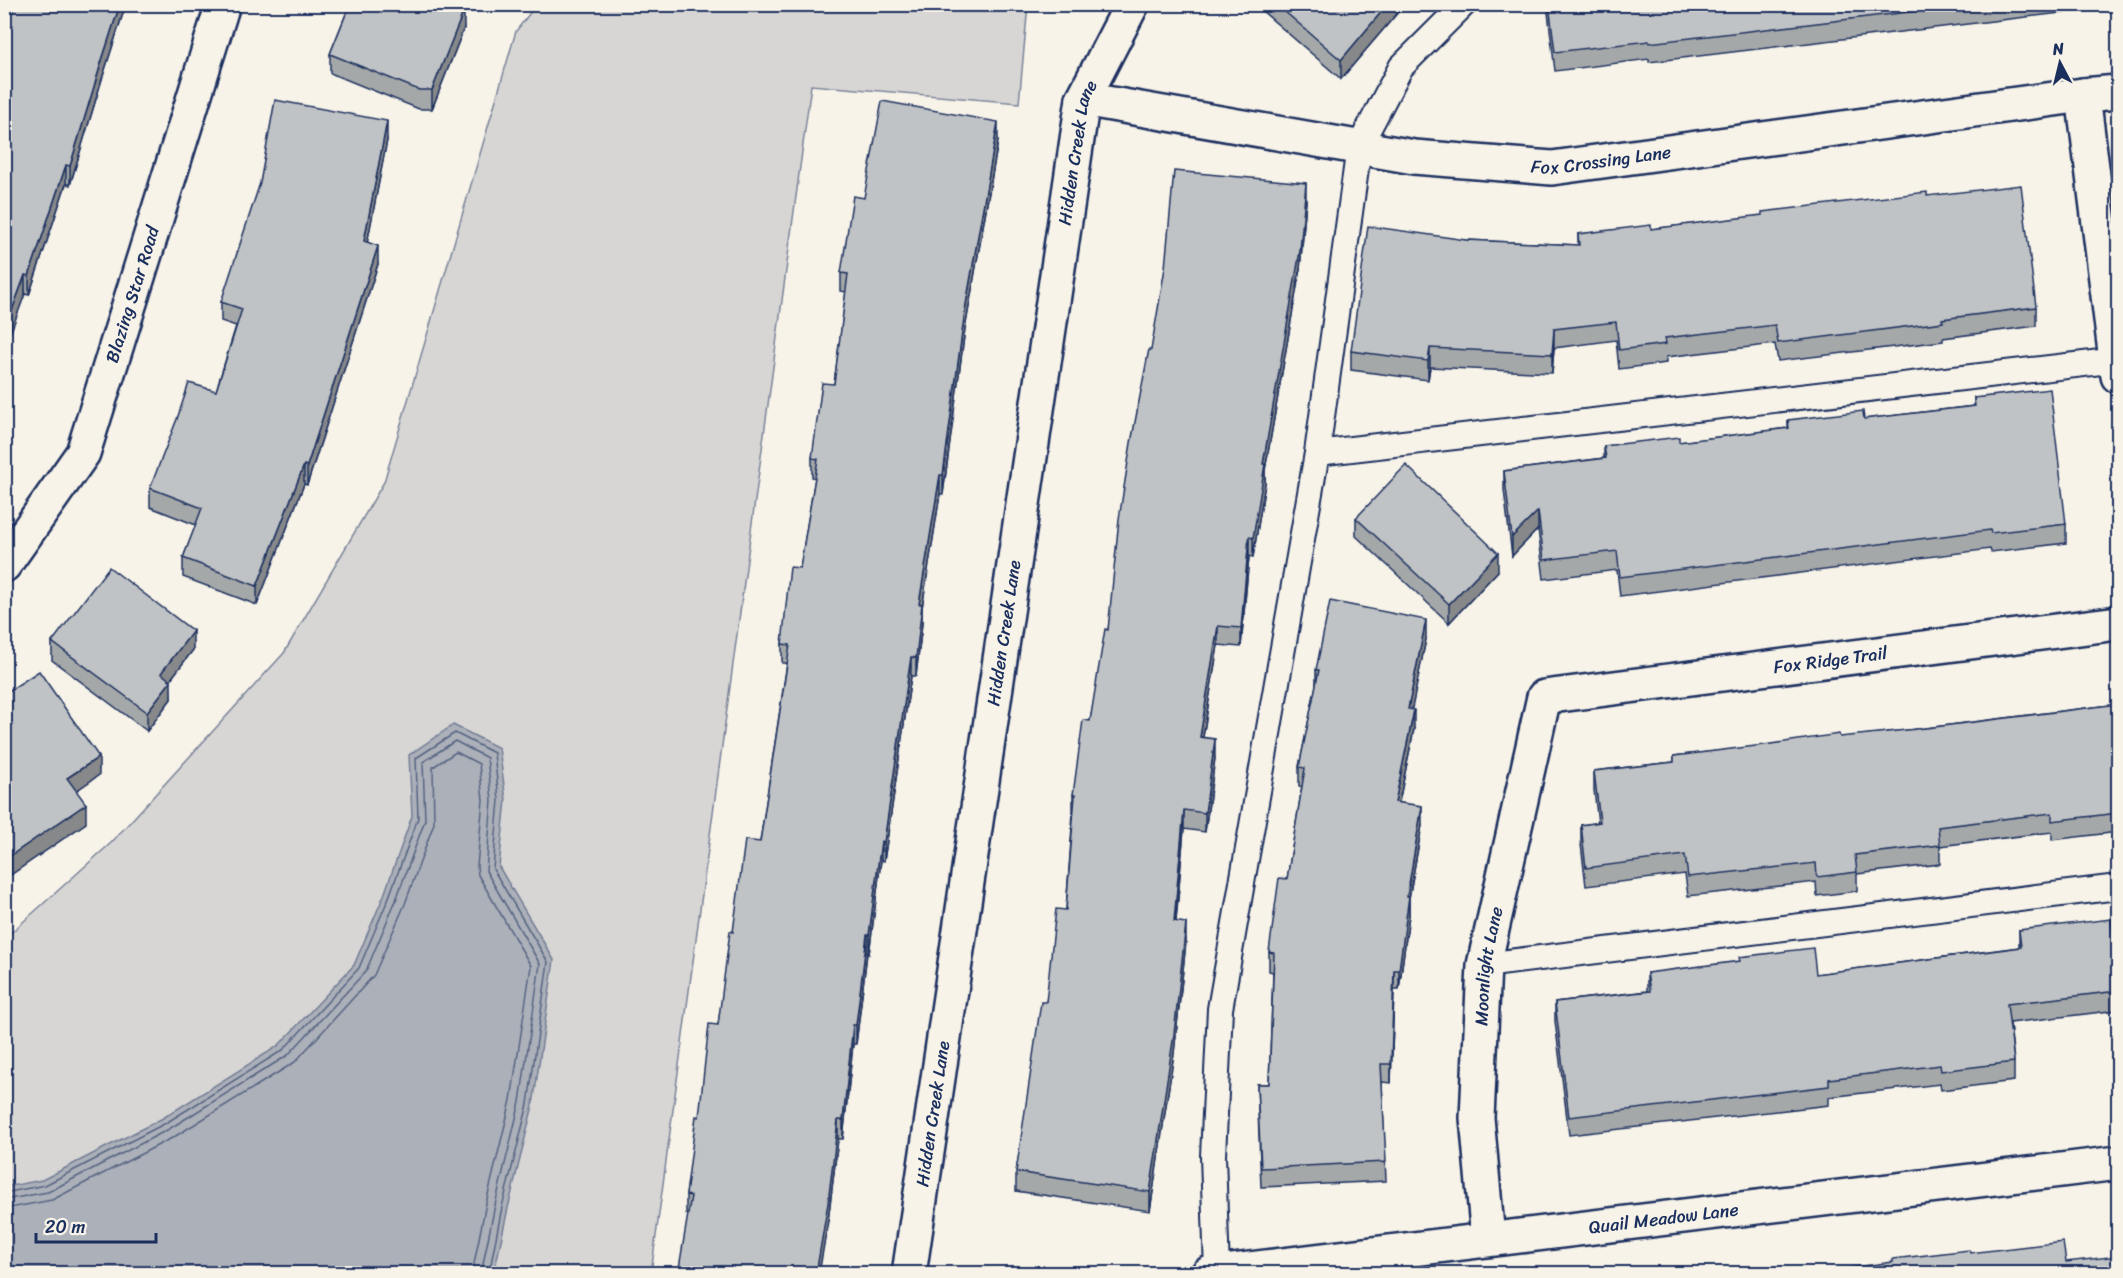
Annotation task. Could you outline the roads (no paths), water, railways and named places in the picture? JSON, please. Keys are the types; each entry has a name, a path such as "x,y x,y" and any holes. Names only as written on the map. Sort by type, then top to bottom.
{"street":[{"name":"Blazing Star Road","path":"4,566 83,453 223,4"},
{"name":"Hidden Creek Lane","path":"909,1274 1083,99 1132,4"},
{"name":"Fox Crossing Lane","path":"1083,99 1414,157 1552,168 2083,94 2118,92"},
{"path":"2083,94 2118,366"},
{"name":"Fox Ridge Trail","path":"1544,697 2118,623"},
{"name":"Moonlight Lane","path":"1488,1239 1477,1118 1484,965 1544,697"},
{"name":"Quail Meadow Lane","path":"1213,1273 2118,1163"}],"lane":[{"path":"1213,1273 1213,1156 1220,1009 1317,453 1359,147 1401,67 1464,4"},
{"path":"1317,453 2118,366"},
{"path":"1484,965 2118,887"}],"water":[{"path":"453,725 499,748 506,800 499,867 554,960 533,1105 494,1273 5,1273 5,1187 42,1180 163,1118 278,1046 354,965 384,895 412,816 409,755"}]}
